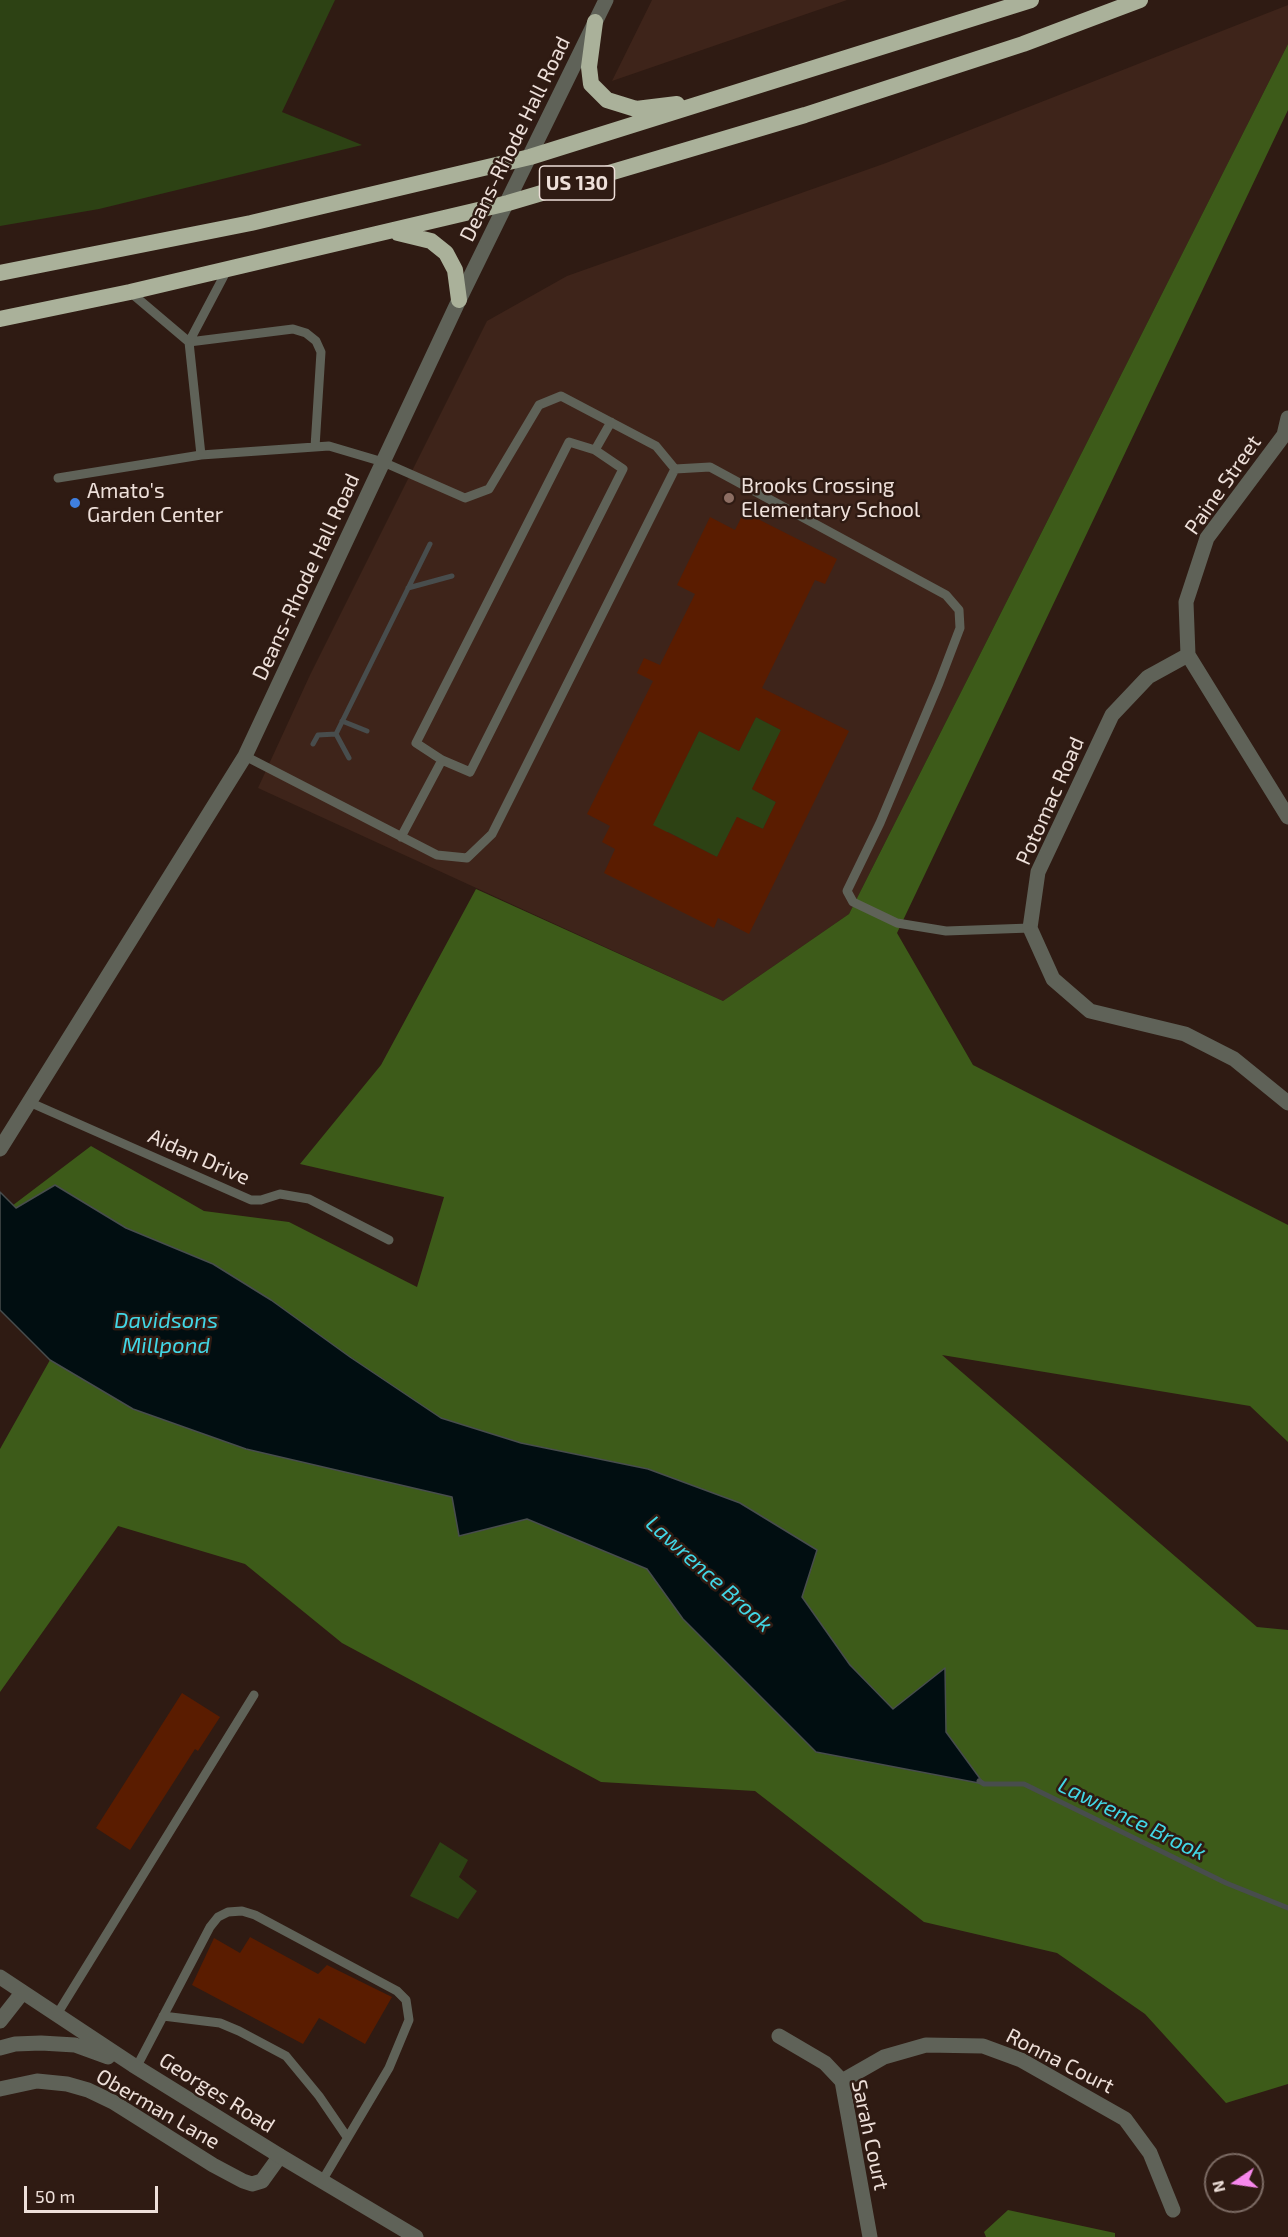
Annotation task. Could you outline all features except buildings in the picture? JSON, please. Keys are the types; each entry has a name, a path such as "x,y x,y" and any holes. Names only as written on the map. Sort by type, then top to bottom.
{"highway":[{"name":"US 130","path":"0,273 251,223 530,157 1031,0"},
{"name":"US 130","path":"0,319 130,292 508,203 805,115 1023,44 1140,0"},
{"path":"595,22 589,67 591,84 607,100 636,109 717,100"},
{"path":"391,232 430,241 446,253 455,270 459,300"}],"street":[{"name":"Deans-Rhode Hall Road","path":"0,1149 245,756 459,300 606,0"},
{"path":"1286,436 1288,418"},
{"name":"Paine Street","path":"1286,436 1207,538 1186,602 1188,655 1288,818"},
{"name":"Potomac Road","path":"1030,928 1038,872 1112,715 1148,676 1188,655"},
{"path":"1030,928 1053,979 1090,1011 1185,1034 1234,1059 1288,1103"},
{"name":"Georges Road","path":"0,1977 135,2066 416,2237"},
{"path":"0,2021 21,1993"},
{"name":"Sarah Court","path":"779,2036 825,2063 842,2081 870,2237"},
{"path":"0,2048 15,2044 75,2045 135,2066"},
{"name":"Ronna Court","path":"842,2081 884,2057 926,2044 983,2046 1021,2060 1125,2119 1150,2153 1173,2210"},
{"name":"Oberman Lane","path":"0,2090 37,2081 67,2084 88,2090 113,2102 213,2165 252,2184 262,2181 280,2156"}],"lane":[{"path":"201,455 189,342 228,268"},
{"path":"130,292 189,342 293,329 306,333 316,341 321,352 315,447"},
{"path":"58,478 201,455 330,446 383,462 465,498 489,489 538,405 561,396 656,446 675,469"},
{"path":"595,450 611,422"},
{"path":"569,442 595,450 623,468 470,772 442,760 416,743 569,442"},
{"path":"675,469 710,467 938,590 946,595 959,610 960,628 939,683 880,823 847,891 853,902 897,923 946,931 1030,928"},
{"path":"245,756 437,855 466,858 492,834 675,469"},
{"path":"401,837 442,760"},
{"name":"Aidan Drive","path":"29,1102 250,1200 261,1200 280,1194 309,1199 389,1240"},
{"path":"56,2016 254,1695"},
{"path":"135,2066 210,1928 218,1917 228,1912 242,1911 255,1916 397,1991 406,2000 409,2020 389,2068 322,2181"},
{"path":"163,2016 220,2023 286,2056 303,2075 347,2137"}],"shaded area":[{"path":"652,0 847,0 612,81"},
{"name":"Brooks Crossing Elementary School","path":"1288,5 1288,44 849,914 723,1001 258,788 310,675 487,321 567,276 886,163"}],"green space":[{"path":"0,0 335,0 282,112 362,145 99,209 0,226"},
{"path":"1288,44 1288,110 897,933 973,1065 1288,1225 1288,1442 1250,1406 942,1355 1257,1627 1288,1630 1288,2084 1226,2103 1145,2014 1057,1953 924,1922 755,1791 601,1782 342,1643 245,1564 118,1526 0,1692 0,1449 50,1360 0,1310 0,1215 91,1146 204,1211 289,1222 417,1287 444,1197 300,1164 381,1065 476,889 723,1001 849,914"},
{"path":"756,717 781,730 752,789 776,802 763,829 737,817 717,857 668,832 641,848 699,731 739,751"},
{"path":"440,1842 468,1860 459,1877 477,1891 458,1919 410,1896"},
{"path":"1008,2210 1115,2233 1115,2237 986,2237 984,2232"}],"water":[{"name":"Davidsons Millpond","path":"55,1185 126,1228 213,1264 271,1300 441,1418 521,1443 648,1469 740,1503 817,1550 802,1597 850,1665 893,1709 945,1668 946,1732 984,1784 816,1752 683,1619 647,1569 527,1519 459,1536 452,1497 246,1449 133,1409 50,1360 0,1310 0,1192 16,1208"}],"waterway":[{"path":"349,758 336,734 430,544"},
{"path":"408,588 452,576"},
{"path":"342,721 367,731"},
{"path":"313,744 318,735 336,734"},
{"name":"Lawrence Brook","path":"979,1781 984,1784 1024,1784 1226,1883 1288,1908"}],"place":[{"name":"Brooks Crossing Elementary School","path":"729,498"},
{"name":"Amato's Garden Center","path":"75,503"}]}
